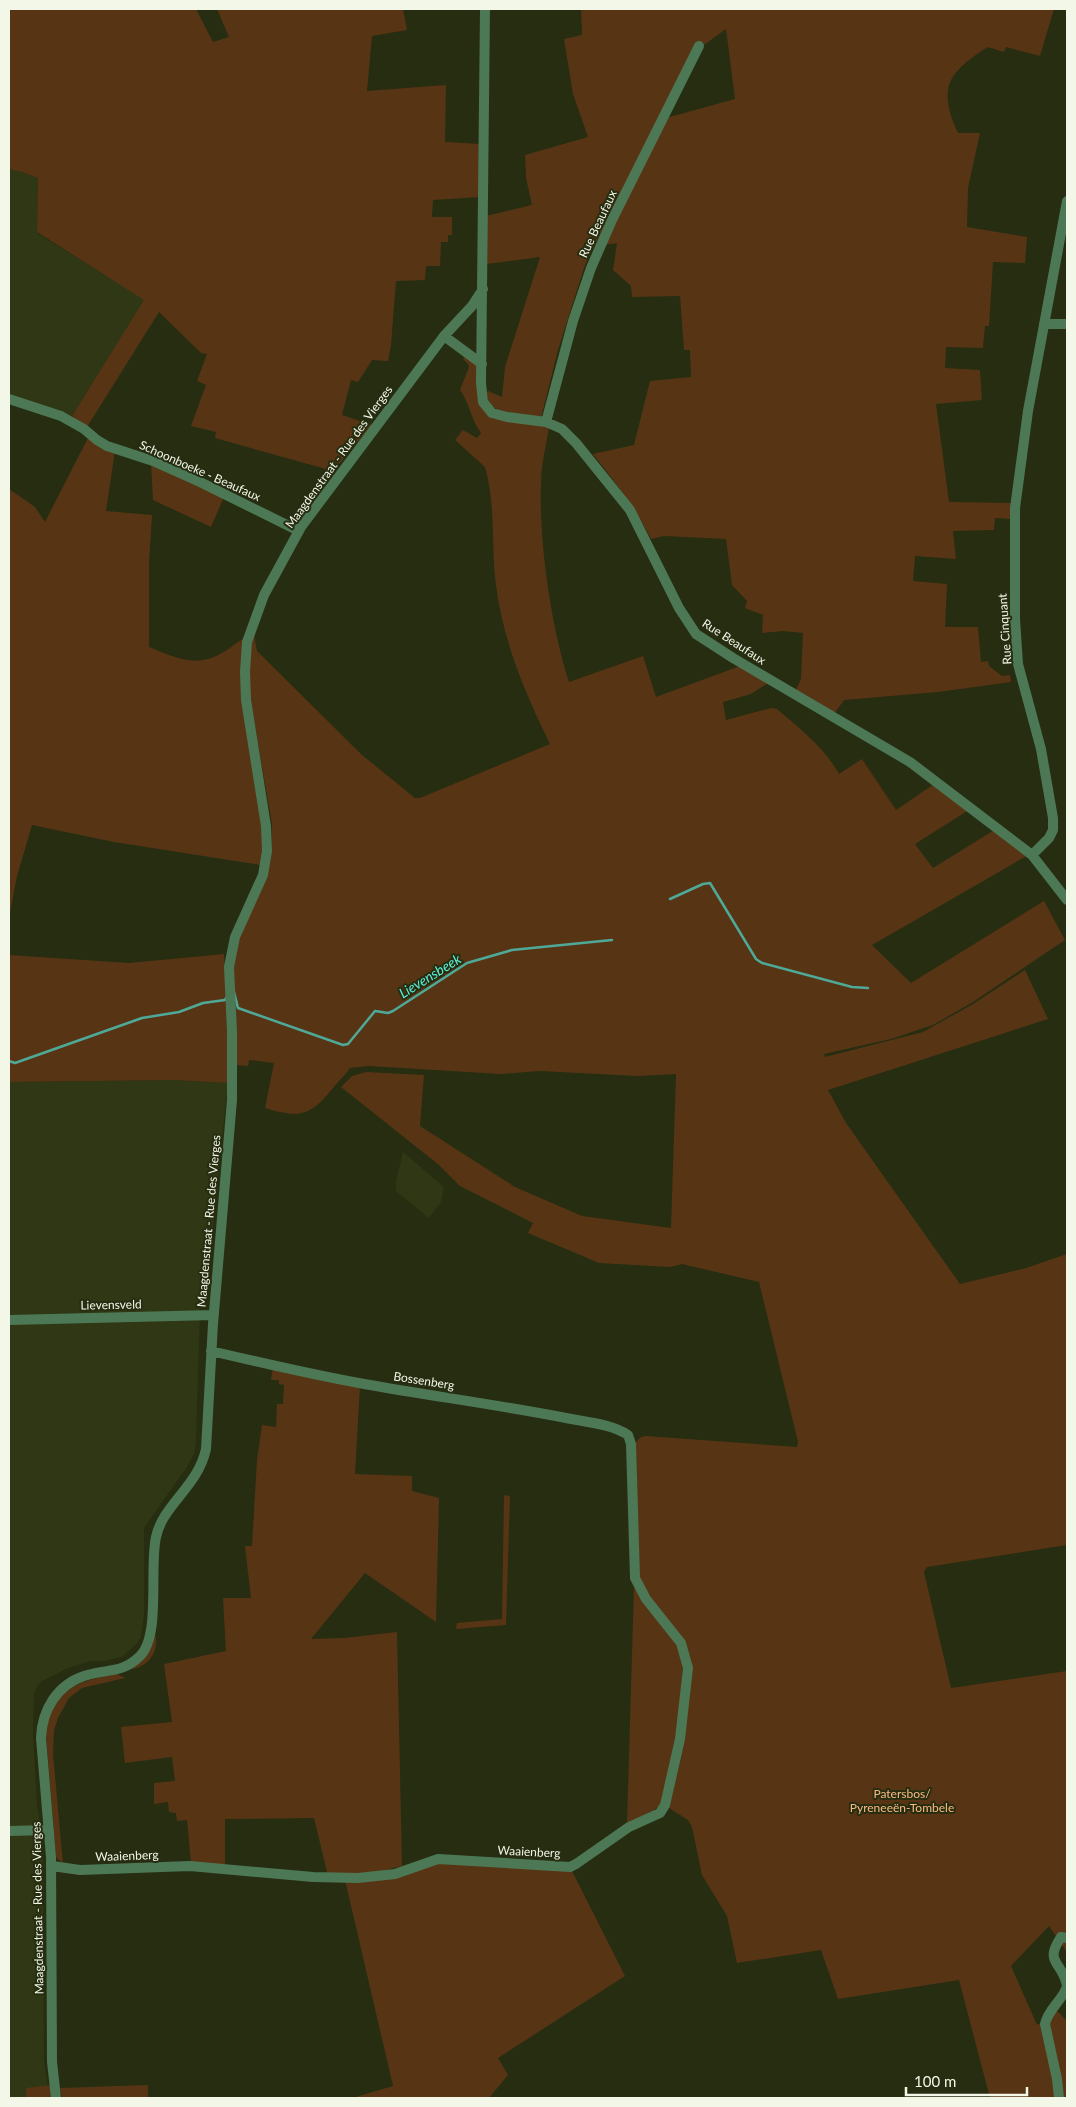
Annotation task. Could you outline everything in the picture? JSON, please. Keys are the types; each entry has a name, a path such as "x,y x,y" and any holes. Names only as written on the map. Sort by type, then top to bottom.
{"street":[{"name":"Rue Beaufaux","path":"485,9 482,289 484,402 492,412 506,417 543,422 562,429 576,443 623,500 635,518 678,608 696,634 733,658 910,762 1032,855"},
{"name":"Rue Beaufaux","path":"543,422 591,268 612,220 699,46"},
{"name":"Rue Cinquant","path":"1032,855 1050,838 1053,830 1053,818 1046,767 1020,672 1016,640 1015,508 1028,411 1067,201"},
{"path":"482,289 472,306 444,336 482,364"},
{"path":"1044,324 1067,324"},
{"name":"Maagdenstraat - Rue des Vierges","path":"56,2098 52,2062 52,1866 41,1738 42,1724 46,1711 59,1692 71,1683 85,1676 119,1670 133,1662 145,1651 153,1622 152,1564 157,1531 171,1508 191,1483 206,1452 214,1315 232,1100 233,1051 229,979 230,956 239,925 262,874 267,851 266,826 246,700 246,651 251,628 264,596 299,531 444,336"},
{"name":"Schoonboeke - Beaufaux","path":"9,399 61,416 84,429 107,446 153,461 192,478 299,531"},
{"path":"1032,855 1067,900"},
{"name":"Lievensveld","path":"9,1320 214,1315"},
{"name":"Bossenberg","path":"212,1351 363,1384 586,1422 619,1430 630,1439"},
{"name":"Waaienberg","path":"52,1866 80,1870 190,1866 345,1878 389,1875 438,1859 570,1867 629,1828 660,1813 665,1805 677,1757 684,1716 688,1668 681,1643 646,1599 635,1578 630,1439"},
{"path":"9,1831 50,1830"},
{"path":"1059,2098 1057,2079 1045,2024 1067,1986 1064,1974 1052,1954 1061,1937 1067,1938"}],"shaded area":[{"path":"9,169 38,178 37,233 145,300 72,416 62,411 9,395"},
{"path":"173,1080 228,1083 205,1303 200,1307 196,1444 194,1454 187,1467 144,1528 144,1616 141,1637 122,1657 105,1661 90,1661 66,1669 42,1681 37,1686 34,1694 33,1732 37,1804 43,1843 44,2062 50,2098 9,2098 9,1082"},
{"path":"403,1152 444,1187 441,1202 429,1218 396,1191 396,1181"}],"green space":[{"path":"9,9 196,9 213,42 229,37 217,9 403,9 407,30 372,36 367,91 446,85 445,142 480,144 480,197 433,200 432,217 452,217 452,235 448,235 448,242 441,242 440,266 426,266 425,280 396,281 388,361 372,360 358,382 351,380 342,415 372,425 333,471 215,438 216,432 191,426 206,385 197,381 207,354 201,353 159,312 87,427 72,416 144,300 37,232 38,178 9,169"},
{"path":"581,9 1054,9 1040,56 1006,47 1004,52 988,47 963,65 950,82 948,104 958,133 980,133 968,188 967,227 1027,237 1025,263 993,262 989,326 985,326 983,348 946,347 945,368 980,370 982,400 936,404 949,502 1011,503 1011,519 995,518 994,530 953,531 956,559 915,556 913,581 947,584 945,627 978,627 981,662 988,661 989,666 1002,676 1010,675 1011,682 938,692 844,700 834,714 795,692 801,679 803,633 783,631 762,633 763,615 745,608 747,601 732,585 726,539 664,536 651,539 631,505 593,454 634,445 650,381 691,377 690,350 684,350 680,296 632,297 631,286 613,270 617,243 603,245 666,118 735,99 726,29 701,47 644,146 585,265 558,350 541,418 509,414 494,407 489,402 486,395 488,391 502,397 505,367 540,257 487,264 486,216 532,205 526,178 525,155 588,137 573,94 564,39 582,35"},
{"name":"Patersbos/ Pyreneeën-Tombele","path":"466,355 477,365 478,395 487,414 493,418 549,427 541,477 544,558 557,636 569,682 643,656 656,697 740,666 768,683 751,694 723,702 726,720 771,708 777,709 819,747 839,774 862,759 896,810 934,784 969,810 915,844 933,868 996,829 1030,854 872,945 911,983 1044,901 1065,940 973,1002 933,1025 891,1039 824,1054 825,1057 923,1032 973,1004 1025,970 1048,1019 828,1090 846,1123 960,1284 1026,1268 1067,1254 1067,1545 927,1567 924,1572 951,1688 1067,1671 1067,1952 1049,1926 1011,1966 1037,2025 1049,2018 1055,2009 1067,2021 1067,2098 990,2098 959,1980 838,1999 821,1950 737,1963 727,1916 702,1875 692,1827 688,1820 669,1808 691,1663 686,1645 654,1605 638,1577 635,1443 641,1437 646,1436 797,1447 798,1442 759,1282 682,1264 671,1267 599,1263 528,1233 533,1223 460,1186 439,1165 341,1087 352,1076 366,1072 424,1075 420,1126 515,1187 582,1216 671,1228 676,1074 638,1076 540,1071 500,1074 369,1066 350,1068 317,1105 303,1113 295,1114 265,1108 274,1063 249,1060 248,1066 237,1065 232,1005 235,944 271,856 272,824 249,692 248,658 254,635 257,651 362,755 415,798 420,798 550,744 516,666 499,606 491,496 485,467 455,440 463,430 477,438 481,433 460,390 469,367 463,359"},
{"path":"89,436 115,451 106,511 152,515 149,561 149,647 184,660 193,661 211,658 243,639 262,820 263,854 260,865 114,842 32,825 17,876 9,918 9,489 35,507 45,522"},
{"path":"151,463 224,497 211,527 153,500"},
{"path":"224,954 228,1083 173,1080 9,1082 9,955 129,963"},
{"path":"273,1367 360,1386 355,1474 412,1476 412,1491 439,1498 436,1622 365,1573 311,1639 344,1638 397,1632 402,1866 372,1873 328,1876 314,1818 225,1819 225,1868 191,1863 187,1820 177,1821 176,1813 169,1812 168,1802 154,1804 154,1783 175,1781 172,1757 125,1763 121,1727 172,1722 164,1664 226,1651 223,1598 251,1598 245,1546 252,1546 257,1460 262,1425 276,1427 277,1404 283,1404 284,1385 279,1384 279,1380 271,1380"},
{"path":"504,1495 510,1496 506,1625 456,1629 457,1623 502,1619"},
{"path":"634,1587 678,1643 683,1663 677,1737 662,1804 653,1811 627,1823"},
{"path":"155,1634 156,1647 151,1658 141,1666 129,1669 151,1646"},
{"path":"117,1674 125,1678 82,1688 69,1698 54,1730 53,1754 63,1864 56,1857 46,1734 48,1719 60,1697 69,1690 79,1684 103,1676"},
{"path":"433,1863 571,1869 625,1976 498,2058 508,2075 489,2098 352,2098 393,2086 345,1880"},
{"path":"51,2085 53,2098 26,2098 26,2088"},
{"path":"148,2085 148,2098 62,2098 60,2088"}],"waterway":[{"name":"Lievensbeek","path":"670,899 703,884 710,883 756,959 762,963 852,987 868,988"},
{"name":"Lievensbeek","path":"234,992 238,1008 343,1045 348,1044 375,1011 388,1013 393,1011 467,963 512,950 612,940"},
{"name":"Lievensbeek","path":"9,1061 15,1063 142,1018 179,1012 203,1003 225,1000 226,998"}]}
